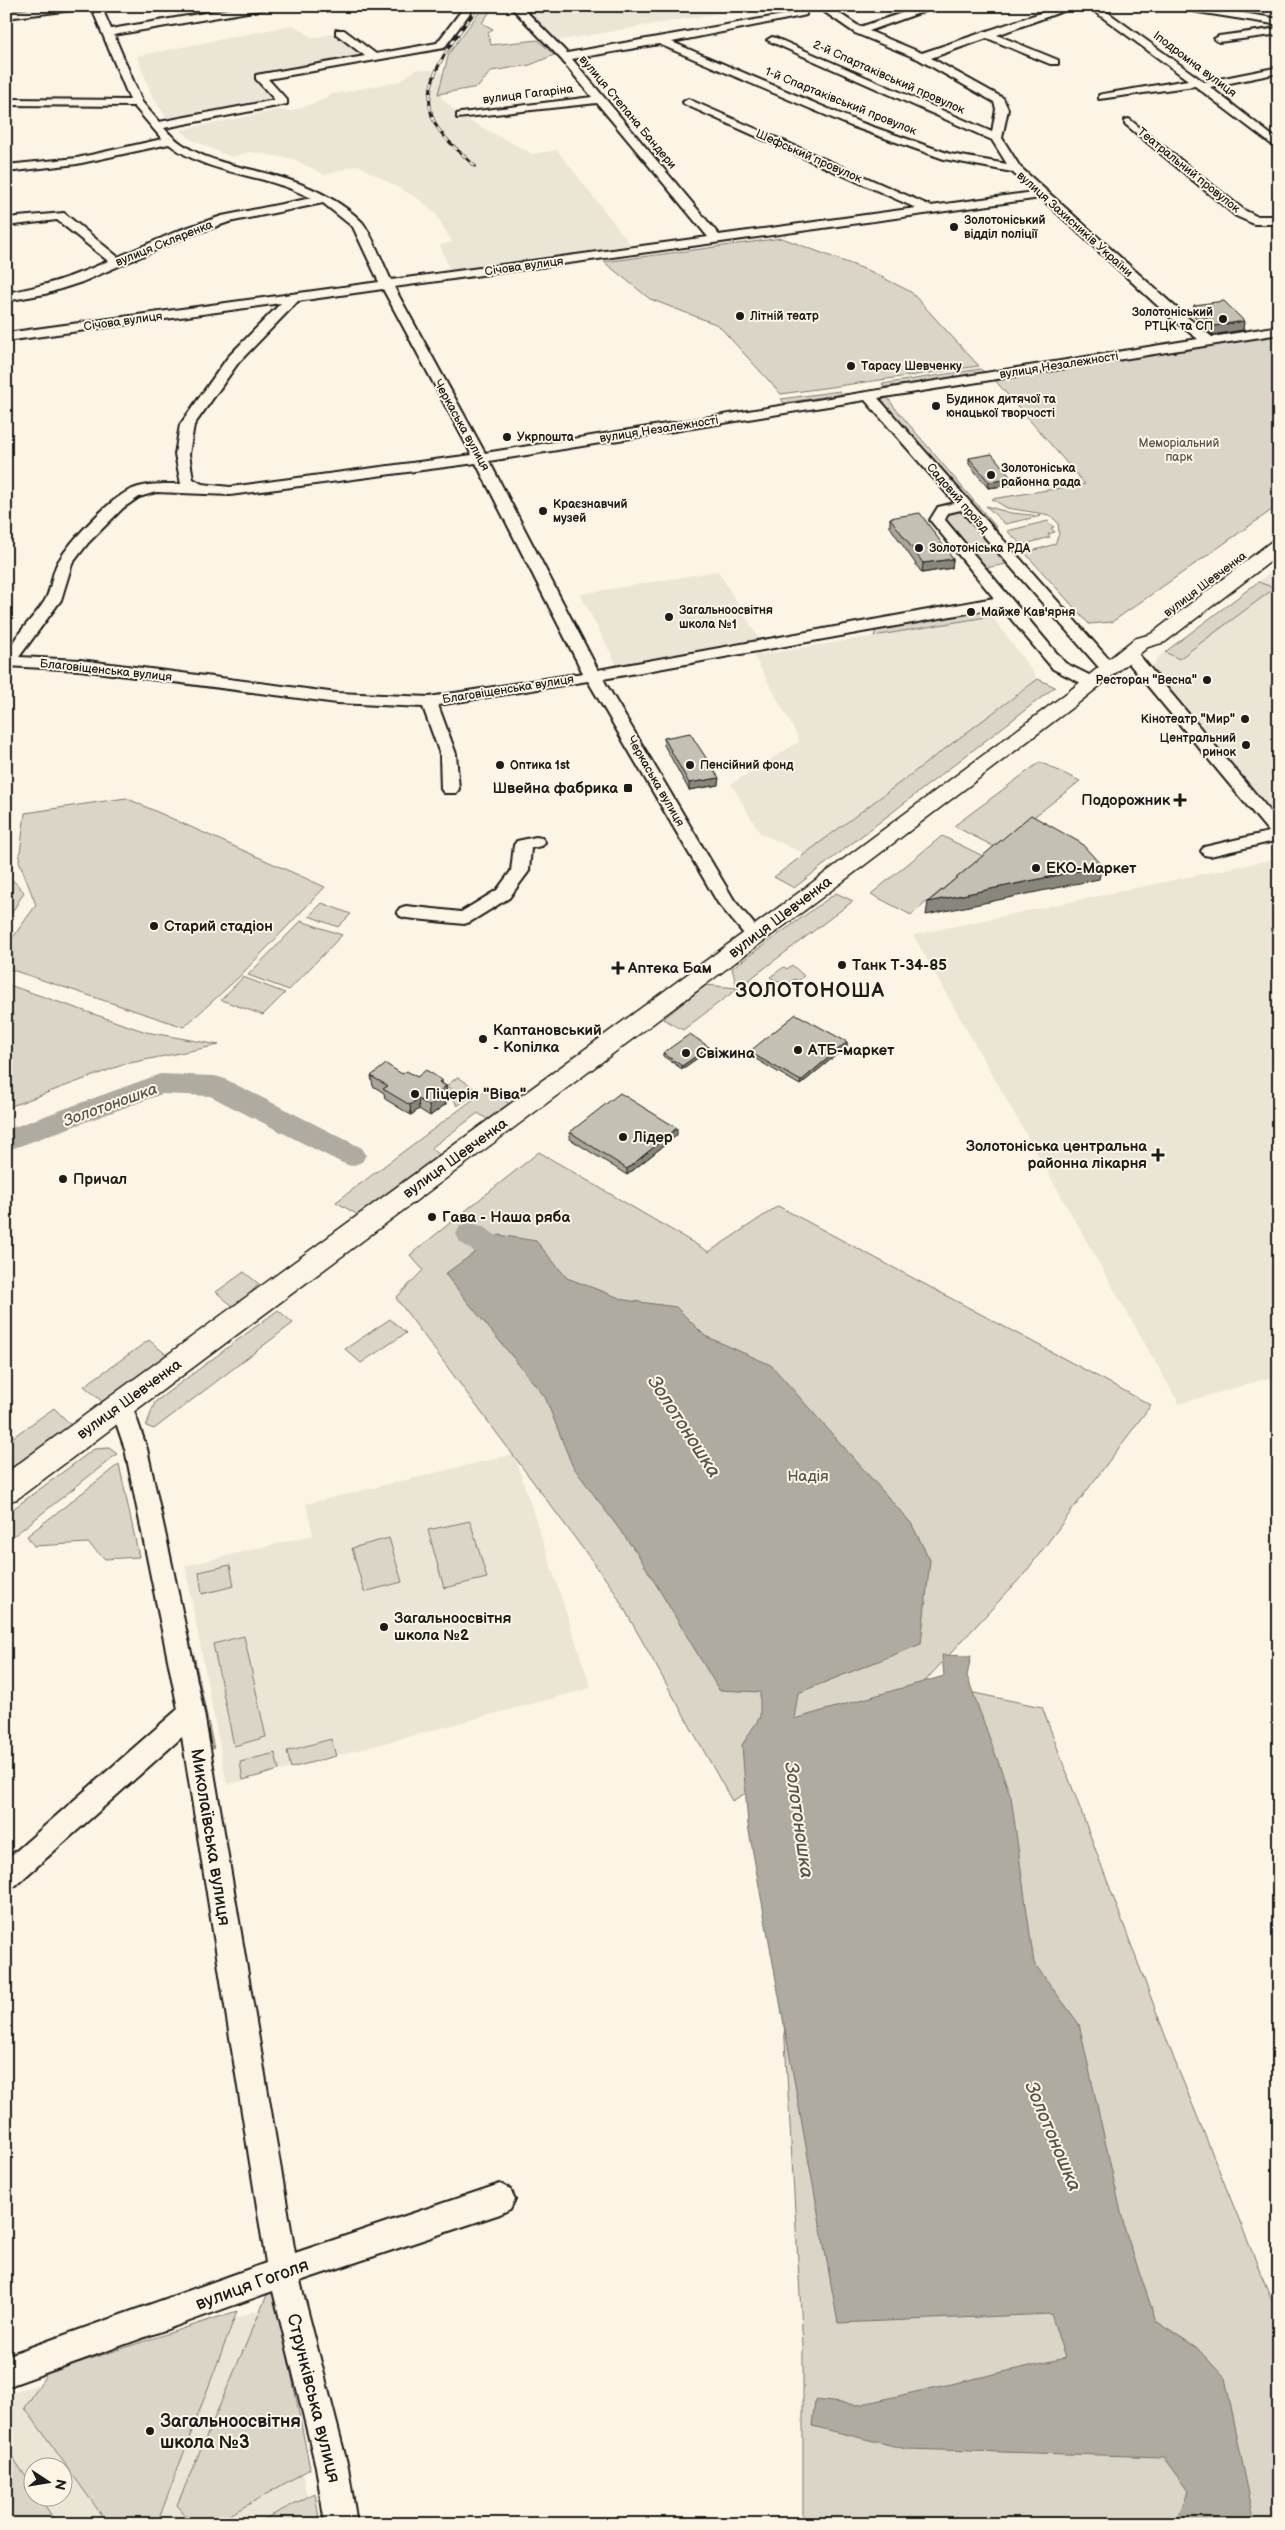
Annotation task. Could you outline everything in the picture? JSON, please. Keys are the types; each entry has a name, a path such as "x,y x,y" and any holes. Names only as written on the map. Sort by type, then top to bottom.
{"main road":[{"name":"вулиця Шевченка","path":"1134,648 1141,632 1279,529"},
{"name":"вулиця Шевченка","path":"6,1490 755,936 1134,648 1158,638 1279,545"}],"street":[{"path":"6,14 81,6"},
{"name":"Черкаська вулиця","path":"96,6 138,103 156,126 171,140 202,160 221,167 284,182 325,199 358,224 388,285 593,676 727,903 755,936"},
{"path":"108,34 265,6"},
{"path":"156,126 284,102 260,77 440,46 470,6"},
{"name":"вулиця Степана Бандери","path":"515,6 565,57 716,239"},
{"path":"821,6 859,31 922,58 999,100 1002,109 996,138"},
{"path":"859,31 934,6"},
{"path":"922,58 1072,6"},
{"name":"Іподромна вулиця","path":"1092,6 1199,84 1279,147"},
{"path":"1179,6 1279,22"},
{"path":"565,57 661,41 802,13"},
{"path":"1219,39 1279,31"},
{"path":"340,32 373,57"},
{"path":"988,35 1054,62"},
{"name":"2-й Спартаківський провулок","path":"772,40 996,138"},
{"name":"1-й Спартаківський провулок","path":"661,41 855,124 948,157 1016,169"},
{"path":"1103,96 1199,84 1279,70"},
{"name":"вулиця Гагаріна","path":"460,116 599,99"},
{"path":"6,102 138,103"},
{"name":"Шефський провулок","path":"688,102 930,210"},
{"name":"Театральний провулок","path":"1129,122 1240,212 1254,220 1279,220"},
{"name":"вулиця Захисників України","path":"996,138 1016,169 1042,194 1177,316 1209,342"},
{"path":"6,169 77,161 171,140"},
{"name":"Січова вулиця","path":"6,337 1042,194"},
{"name":"вулиця Скляренка","path":"6,297 41,291 78,279 184,233 226,219 325,199"},
{"path":"6,222 60,216 117,262"},
{"path":"199,488 186,481 182,454 187,425 233,360 294,298"},
{"name":"вулиця Незалежності","path":"7,661 53,600 65,563 83,540 118,505 134,494 156,488 199,488 230,491 480,458 1279,330"},
{"name":"Садовий проїзд","path":"868,395 965,505 1100,675"},
{"path":"965,505 943,510 938,520 1059,666 1100,675"},
{"name":"Благовіщенська вулиця","path":"7,661 80,665 343,698 430,702 593,676 1006,602"},
{"path":"1134,648 1279,834 1210,851"},
{"path":"430,702 448,754 450,790"},
{"path":"406,912 464,918 503,894 520,871 523,845 536,842"},
{"name":"Миколаївська вулиця","path":"121,1405 136,1449 191,1713 283,2272"},
{"path":"6,1877 191,1713"},
{"name":"вулиця Гоголя","path":"6,2372 283,2272 500,2199"},
{"name":"Струнківська вулиця","path":"283,2272 332,2467 341,2524"}],"shaded area":[{"path":"515,6 753,6 755,7 550,42"},
{"path":"293,25 313,38 340,32 373,57 261,77 283,102 170,123 152,96 137,56"},
{"path":"417,69 444,72 441,97 460,116 533,154 557,150 631,245 450,271 440,245 452,242 436,214 419,199 358,165 325,175 293,159 249,152 231,157 192,140 181,130 278,110 291,111 323,100 329,95 400,81"},
{"name":"Центральний ринок","path":"1279,566 1279,820 1274,817 1155,674 1152,667 1158,657"},
{"name":"Загальноосвітня школа №1","path":"718,571 760,641 618,667 580,594"},
{"path":"992,616 1038,679 805,854 760,833 731,784 800,741 754,656"},
{"name":"Золотоніська центральна районна лікарня","path":"1279,858 1279,1375 1179,1404 913,935"},
{"name":"Загальноосвітня школа №2","path":"514,1454 591,1688 227,1785 185,1566 313,1535 306,1504"},
{"name":"Загальноосвітня школа №3","path":"267,2307 313,2524 6,2524 6,2395"}],"green space":[{"path":"484,6 511,7 491,10 482,23 493,29 488,33 491,45 538,40 554,55 530,65 491,71 478,87 438,94 449,53"},
{"path":"782,238 872,272 911,292 979,366 781,394 718,325 650,299 604,262"},
{"name":"Меморіальний парк","path":"1279,334 1279,505 1112,622 1089,624 1025,553 1055,544 1059,534 1058,523 1050,515 1007,508 992,499 1085,484 993,378"},
{"path":"980,369 986,373 885,387 882,384"},
{"path":"840,391 842,394 784,403 781,399"},
{"path":"888,398 997,528 991,529 881,400"},
{"path":"986,506 1011,513 1041,516 1005,524"},
{"path":"961,511 1007,564 985,568 945,521 945,514"},
{"path":"1048,521 1054,527 1051,528 1055,532 1048,534 1050,537 1022,545 1007,531"},
{"path":"1258,582 1275,588 1179,659 1165,652"},
{"path":"992,609 992,616 874,636 876,630"},
{"path":"1038,679 1055,687 794,888 774,877"},
{"path":"1040,762 1080,781 995,847 954,826"},
{"name":"Старий стадіон","path":"126,798 325,887 239,977 184,1027 6,968 6,947 36,905 19,861 25,813"},
{"path":"942,836 983,856 911,915 871,894"},
{"path":"6,873 24,892 6,923"},
{"path":"836,893 853,901 683,1030 663,1019 706,985 737,988 732,968"},
{"path":"322,903 351,914 338,927 309,916"},
{"path":"301,921 342,935 289,990 248,975"},
{"path":"792,965 804,976 798,981 794,979 786,986 770,977 784,967 787,969"},
{"path":"243,977 285,993 263,1015 221,1000"},
{"path":"6,984 146,1032 219,1045 125,1064 6,1108"},
{"path":"458,1077 474,1088 471,1090 476,1093 457,1106 454,1099 459,1094 446,1086"},
{"path":"487,1089 510,1104 488,1120 478,1113 431,1148 440,1155 358,1215 336,1202"},
{"name":"Надія","path":"539,1152 709,1252 778,1206 1151,1405 1025,1573 912,1695 732,1801 613,1589 396,1298 423,1270 410,1255"},
{"path":"244,1272 259,1284 235,1308 216,1292"},
{"path":"278,1310 293,1323 154,1429 146,1426 155,1402"},
{"path":"390,1319 406,1333 361,1363 345,1349"},
{"path":"149,1340 169,1357 105,1404 84,1386"},
{"path":"54,1408 73,1427 6,1477 6,1442"},
{"path":"109,1448 117,1454 6,1542 6,1514 94,1449"},
{"path":"119,1464 139,1557 105,1559 88,1543 34,1546 27,1536"},
{"path":"470,1521 487,1578 444,1588 428,1530"},
{"path":"389,1538 402,1582 364,1592 352,1548"},
{"path":"230,1565 234,1586 202,1594 199,1572"},
{"path":"244,1636 266,1737 234,1746 213,1644"},
{"path":"194,1655 214,1749 205,1747 187,1657"},
{"path":"974,1693 1042,1707 1174,2059 1279,2318 1279,2524 803,2524 803,2346 777,1905 912,1713"},
{"path":"331,1739 336,1756 291,1768 287,1751"},
{"path":"275,1753 279,1770 243,1780 240,1762"},
{"path":"273,2281 310,2469 214,2524 193,2524 177,2505"},
{"path":"237,2311 157,2524 108,2524 72,2474 72,2458 61,2458 25,2408 47,2373"},
{"path":"6,2447 22,2471 22,2508 47,2508 57,2524 6,2524"},
{"path":"315,2493 320,2524 255,2524"}],"water":[{"path":"499,1235 536,1241 567,1278 625,1300 676,1307 705,1336 771,1365 911,1523 930,1560 921,1644 798,1693 794,1719 944,1676 942,1655 971,1656 967,1676 1011,1797 1034,1963 1079,2024 1125,2230 1156,2321 1196,2347 1225,2378 1253,2514 1250,2524 1176,2524 1188,2491 1163,2457 906,2449 812,2426 815,2400 858,2405 1065,2358 1051,2314 838,2323 748,1825 742,1745 760,1717 760,1692 719,1690 639,1556 572,1465 545,1397 445,1274"}],"building":[{"path":"1224,301 1244,321 1214,326 1194,305"},
{"name":"Золотоніська районна рада","path":"992,454 1012,479 989,482 969,458"},
{"path":"920,513 953,559 923,563 890,518"},
{"name":"Пенсійний фонд","path":"690,733 719,778 689,783 664,738"},
{"name":"ЕКО-Маркет","path":"1031,815 1081,843 1102,866 928,902"},
{"name":"АТБ-маркет","path":"796,1014 847,1042 801,1081 749,1052"},
{"name":"Свіжина","path":"690,1034 709,1047 682,1066 663,1053"},
{"name":"Піцерія \"Віва\"","path":"386,1064 402,1074 407,1071 417,1077 426,1070 442,1080 439,1082 446,1086 440,1091 445,1094 429,1106 418,1099 410,1105 383,1089 388,1086 371,1076"},
{"name":"Лідер","path":"620,1093 677,1128 627,1169 570,1132"}],"waterway":[{"name":"Золотоношка","path":"6,1141 160,1084 215,1086 351,1155"},
{"name":"Золотоношка","path":"471,1234 522,1268"}],"railway":[{"path":"475,166 450,143 437,127 431,111 430,95 433,79 440,63 459,32 479,6"}],"place":[{"name":"Золотоніський відділ поліції","path":"954,227"},
{"name":"Літній театр","path":"740,316"},
{"name":"Золотоніський РТЦК та СП","path":"1223,319"},
{"name":"Тарасу Шевченку","path":"851,366"},
{"name":"Будинок дитячої та юнацької творчості","path":"936,406"},
{"name":"Укрпошта","path":"507,437"},
{"name":"Золотоніська районна рада","path":"991,475"},
{"name":"Краєзнавчий музей","path":"543,511"},
{"name":"Золотоніська РДА","path":"919,548"},
{"name":"Майже Кав'ярня","path":"971,612"},
{"name":"Загальноосвітня школа №1","path":"669,617"},
{"name":"Ресторан \"Весна\"","path":"1207,680"},
{"name":"Кінотеатр \"Мир\"","path":"1245,719"},
{"name":"Центральний ринок","path":"1246,745"},
{"name":"Оптика 1st","path":"500,765"},
{"name":"Пенсійний фонд","path":"690,765"},
{"name":"Швейна фабрика","path":"628,788"},
{"name":"Подорожник","path":"1180,800"},
{"name":"ЕКО-Маркет","path":"1036,868"},
{"name":"Старий стадіон","path":"154,926"},
{"name":"Танк Т-34-85","path":"842,965"},
{"name":"Аптека Бам","path":"618,968"},
{"name":"Каптановський - Копілка","path":"483,1039"},
{"name":"АТБ-маркет","path":"798,1050"},
{"name":"Свіжина","path":"686,1053"},
{"name":"Піцерія \"Віва\"","path":"415,1094"},
{"name":"Лідер","path":"623,1137"},
{"name":"Золотоніська центральна районна лікарня","path":"1158,1155"},
{"name":"Причал","path":"63,1179"},
{"name":"Гава - Наша ряба","path":"432,1217"},
{"name":"Загальноосвітня школа №2","path":"384,1627"},
{"name":"Загальноосвітня школа №3","path":"150,2431"}],"district":[{"name":"ЗОЛОТОНОША","path":"810,990"}]}
